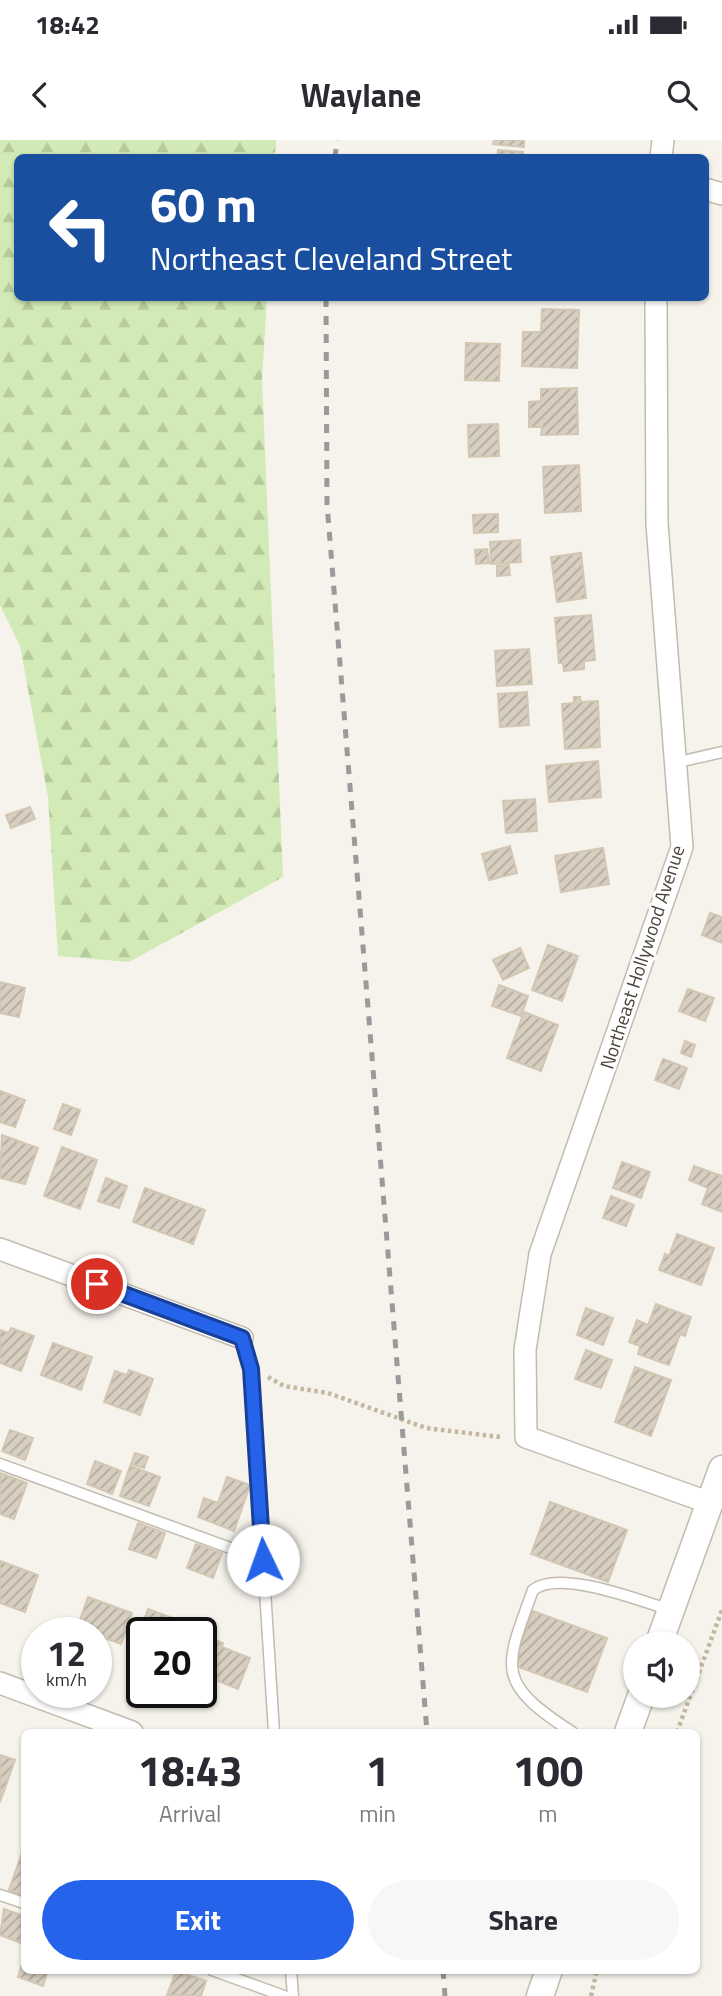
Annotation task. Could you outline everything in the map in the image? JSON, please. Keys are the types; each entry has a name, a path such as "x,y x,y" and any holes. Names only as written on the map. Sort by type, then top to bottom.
{"street":[{"name":"Northeast Hollywood Avenue","path":"656,301 657,524 682,847 540,1254 526,1350 526,1437 716,1506"},
{"path":"0,1249 242,1338"},
{"path":"663,1631 716,1506 722,1469"},
{"path":"0,1683 124,1729"},
{"path":"629,1729 636,1708"}],"lane":[{"path":"674,763 722,752"},
{"path":"242,1338 251,1369 274,1729"},
{"path":"0,1464 263,1560"},
{"path":"568,1729 534,1705 520,1690 512,1671 510,1651 533,1590 540,1584 565,1582 670,1610"},
{"path":"0,1895 21,1902"},
{"path":"223,1974 284,1996"},
{"path":"291,1974 293,1996"}],"path":[{"path":"251,1369 284,1385 328,1393 402,1422 426,1428 500,1437"},
{"path":"678,1729 722,1611"},
{"path":"591,1996 596,1974"}],"green space":[{"path":"0,140 276,140 275,154 14,154 14,301 267,301 262,380 283,877 129,962 58,956 48,797 20,646 0,605"}],"building":[{"path":"494,140 524,140 524,147 493,144"},
{"path":"498,150 523,152 523,154 498,154"},
{"path":"542,309 579,310 577,368 522,366 523,332 541,332"},
{"path":"466,343 500,344 499,381 465,380"},
{"path":"577,388 578,434 541,435 542,427 529,427 529,402 541,401 541,389"},
{"path":"498,424 499,456 469,457 468,425"},
{"path":"579,465 581,511 545,513 543,467"},
{"path":"498,514 498,532 474,533 473,515"},
{"path":"520,540 521,562 491,564 490,542"},
{"path":"487,549 489,563 476,564 475,550"},
{"path":"581,553 586,598 557,602 551,557"},
{"path":"509,565 510,575 497,576 497,566"},
{"path":"591,615 595,660 584,661 584,669 564,671 563,663 559,663 555,618"},
{"path":"529,649 532,684 497,686 495,651"},
{"path":"527,692 529,725 500,727 498,694"},
{"path":"574,697 580,697 581,702 598,701 600,747 565,749 562,704 574,703"},
{"path":"598,761 601,797 549,802 546,766"},
{"path":"535,799 537,831 506,833 503,801"},
{"path":"30,807 35,819 11,828 6,815"},
{"path":"510,846 517,873 489,880 482,854"},
{"path":"603,848 609,884 561,892 555,856"},
{"path":"710,913 722,917 722,943 702,935"},
{"path":"548,945 578,956 562,1001 532,990"},
{"path":"520,948 529,968 503,980 493,960"},
{"path":"0,982 25,988 19,1017 0,1013"},
{"path":"499,985 528,996 521,1016 492,1006"},
{"path":"688,989 714,998 705,1021 679,1011"},
{"path":"524,1012 558,1025 541,1071 507,1058"},
{"path":"685,1041 695,1045 691,1057 681,1053"},
{"path":"663,1059 687,1068 679,1089 655,1080"},
{"path":"0,1091 25,1100 15,1127 0,1122"},
{"path":"63,1104 80,1110 71,1135 54,1129"},
{"path":"2,1135 38,1148 25,1184 0,1178"},
{"path":"62,1147 97,1160 80,1209 44,1196"},
{"path":"622,1162 650,1172 641,1198 613,1188"},
{"path":"694,1166 722,1176 722,1212 702,1204 708,1188 689,1180"},
{"path":"106,1178 127,1186 119,1208 98,1201"},
{"path":"145,1188 205,1210 193,1244 133,1222"},
{"path":"611,1196 634,1205 626,1226 603,1218"},
{"path":"677,1234 714,1248 701,1285 659,1270 665,1254 669,1256"},
{"path":"656,1304 691,1317 685,1336 680,1334 669,1365 638,1354 640,1346 629,1342 637,1320 648,1325"},
{"path":"586,1308 613,1318 603,1345 577,1335"},
{"path":"11,1328 34,1336 21,1371 0,1363 0,1330 9,1333"},
{"path":"53,1343 92,1357 81,1390 41,1375"},
{"path":"586,1350 612,1360 601,1388 575,1379"},
{"path":"635,1367 671,1380 651,1436 615,1422"},
{"path":"129,1370 153,1379 140,1415 104,1402 115,1371 127,1375"},
{"path":"10,1430 33,1438 25,1460 2,1451"},
{"path":"135,1453 148,1457 144,1468 131,1464"},
{"path":"95,1461 121,1471 112,1494 87,1484"},
{"path":"130,1466 160,1477 149,1506 120,1496"},
{"path":"0,1473 27,1483 14,1519 0,1514"},
{"path":"227,1477 250,1485 234,1531 198,1517 204,1498 218,1503"},
{"path":"550,1502 627,1530 608,1582 531,1554"},
{"path":"138,1523 165,1533 156,1558 129,1549"},
{"path":"196,1544 222,1553 213,1578 187,1568"},
{"path":"0,1561 38,1575 25,1612 0,1603"},
{"path":"88,1597 132,1613 131,1617 126,1617 126,1630 121,1644 112,1641 112,1617 81,1617"},
{"path":"148,1609 170,1617 145,1617"},
{"path":"533,1611 607,1638 587,1692 513,1665"},
{"path":"217,1641 223,1643 222,1647 250,1658 238,1689 217,1681"},
{"path":"0,1755 15,1760 0,1802"},
{"path":"21,1856 21,1895 9,1890"},
{"path":"4,1909 21,1915 21,1943 0,1935"},
{"path":"21,1968 21,1974 47,1974 43,1986 18,1977"},
{"path":"175,1974 185,1974 206,1981 201,1996 167,1995"}],"railway":[{"path":"335,154 337,140"},
{"path":"326,301 327,504 427,1729"},
{"path":"443,1974 445,1996"}],"route":[{"path":"97,1284 242,1338 251,1369 263,1560"}]}
